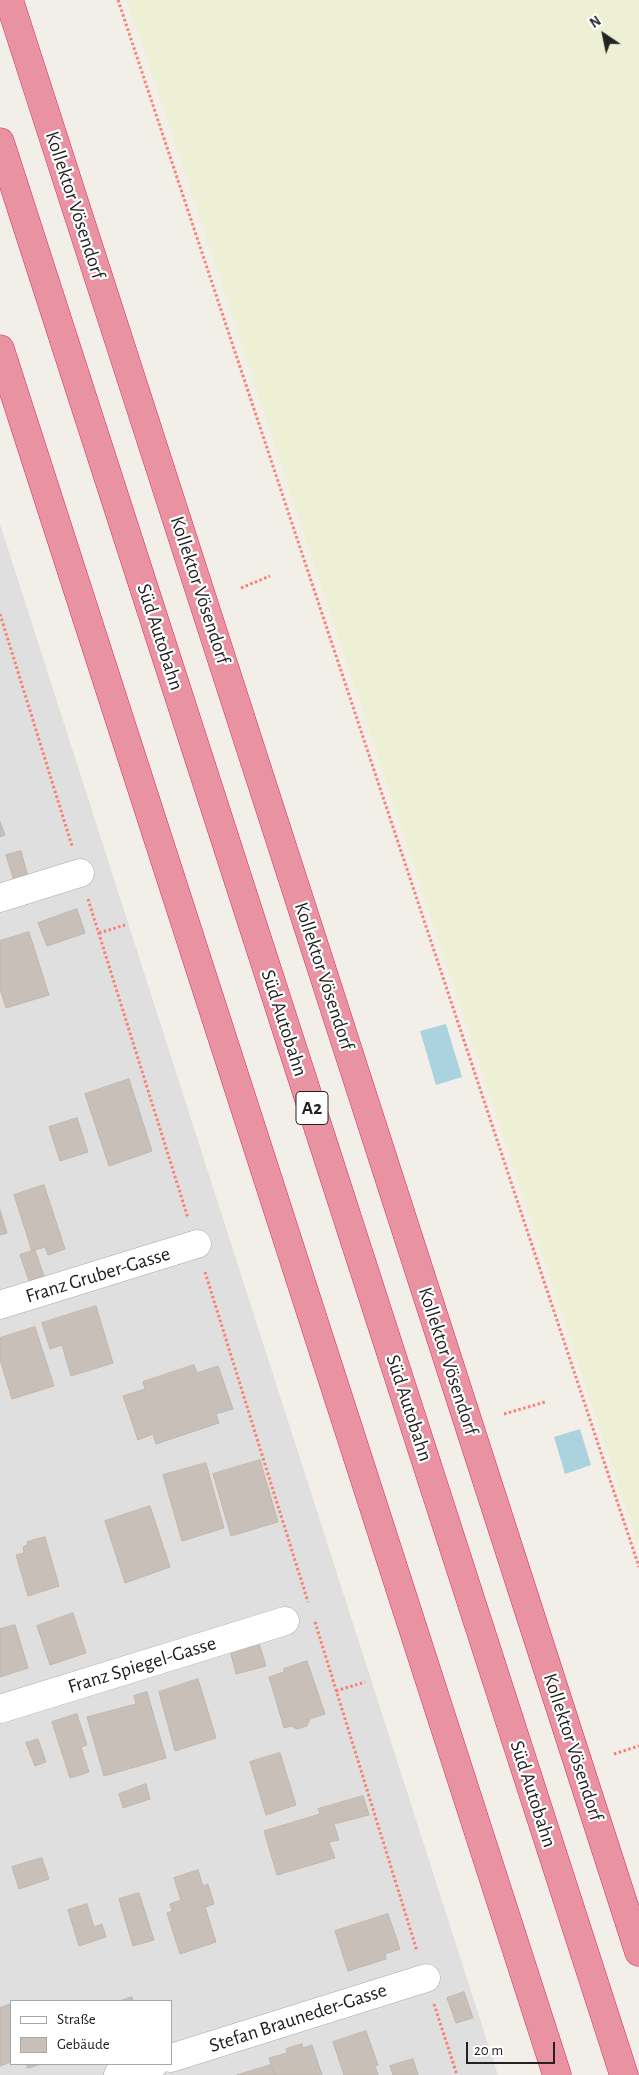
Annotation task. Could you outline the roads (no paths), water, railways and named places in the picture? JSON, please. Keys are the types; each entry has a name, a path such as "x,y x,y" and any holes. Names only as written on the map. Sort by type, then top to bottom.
{"highway":[{"name":"Kollektor Vösendorf","path":"9,0 639,1952"},
{"name":"Süd Autobahn","path":"0,142 624,2075"},
{"path":"0,348 557,2075"}],"street":[{"path":"0,898 80,873"},
{"name":"Franz Gruber-Gasse","path":"0,1305 197,1244"},
{"name":"Franz Spiegel-Gasse","path":"0,1709 285,1621"},
{"name":"Stefan Brauneder-Gasse","path":"172,2058 426,1978"},
{"path":"118,2075 151,2065"}],"water":[{"path":"446,1024 462,1077 436,1085 420,1031"},
{"path":"580,1429 591,1465 565,1474 554,1437"}]}
